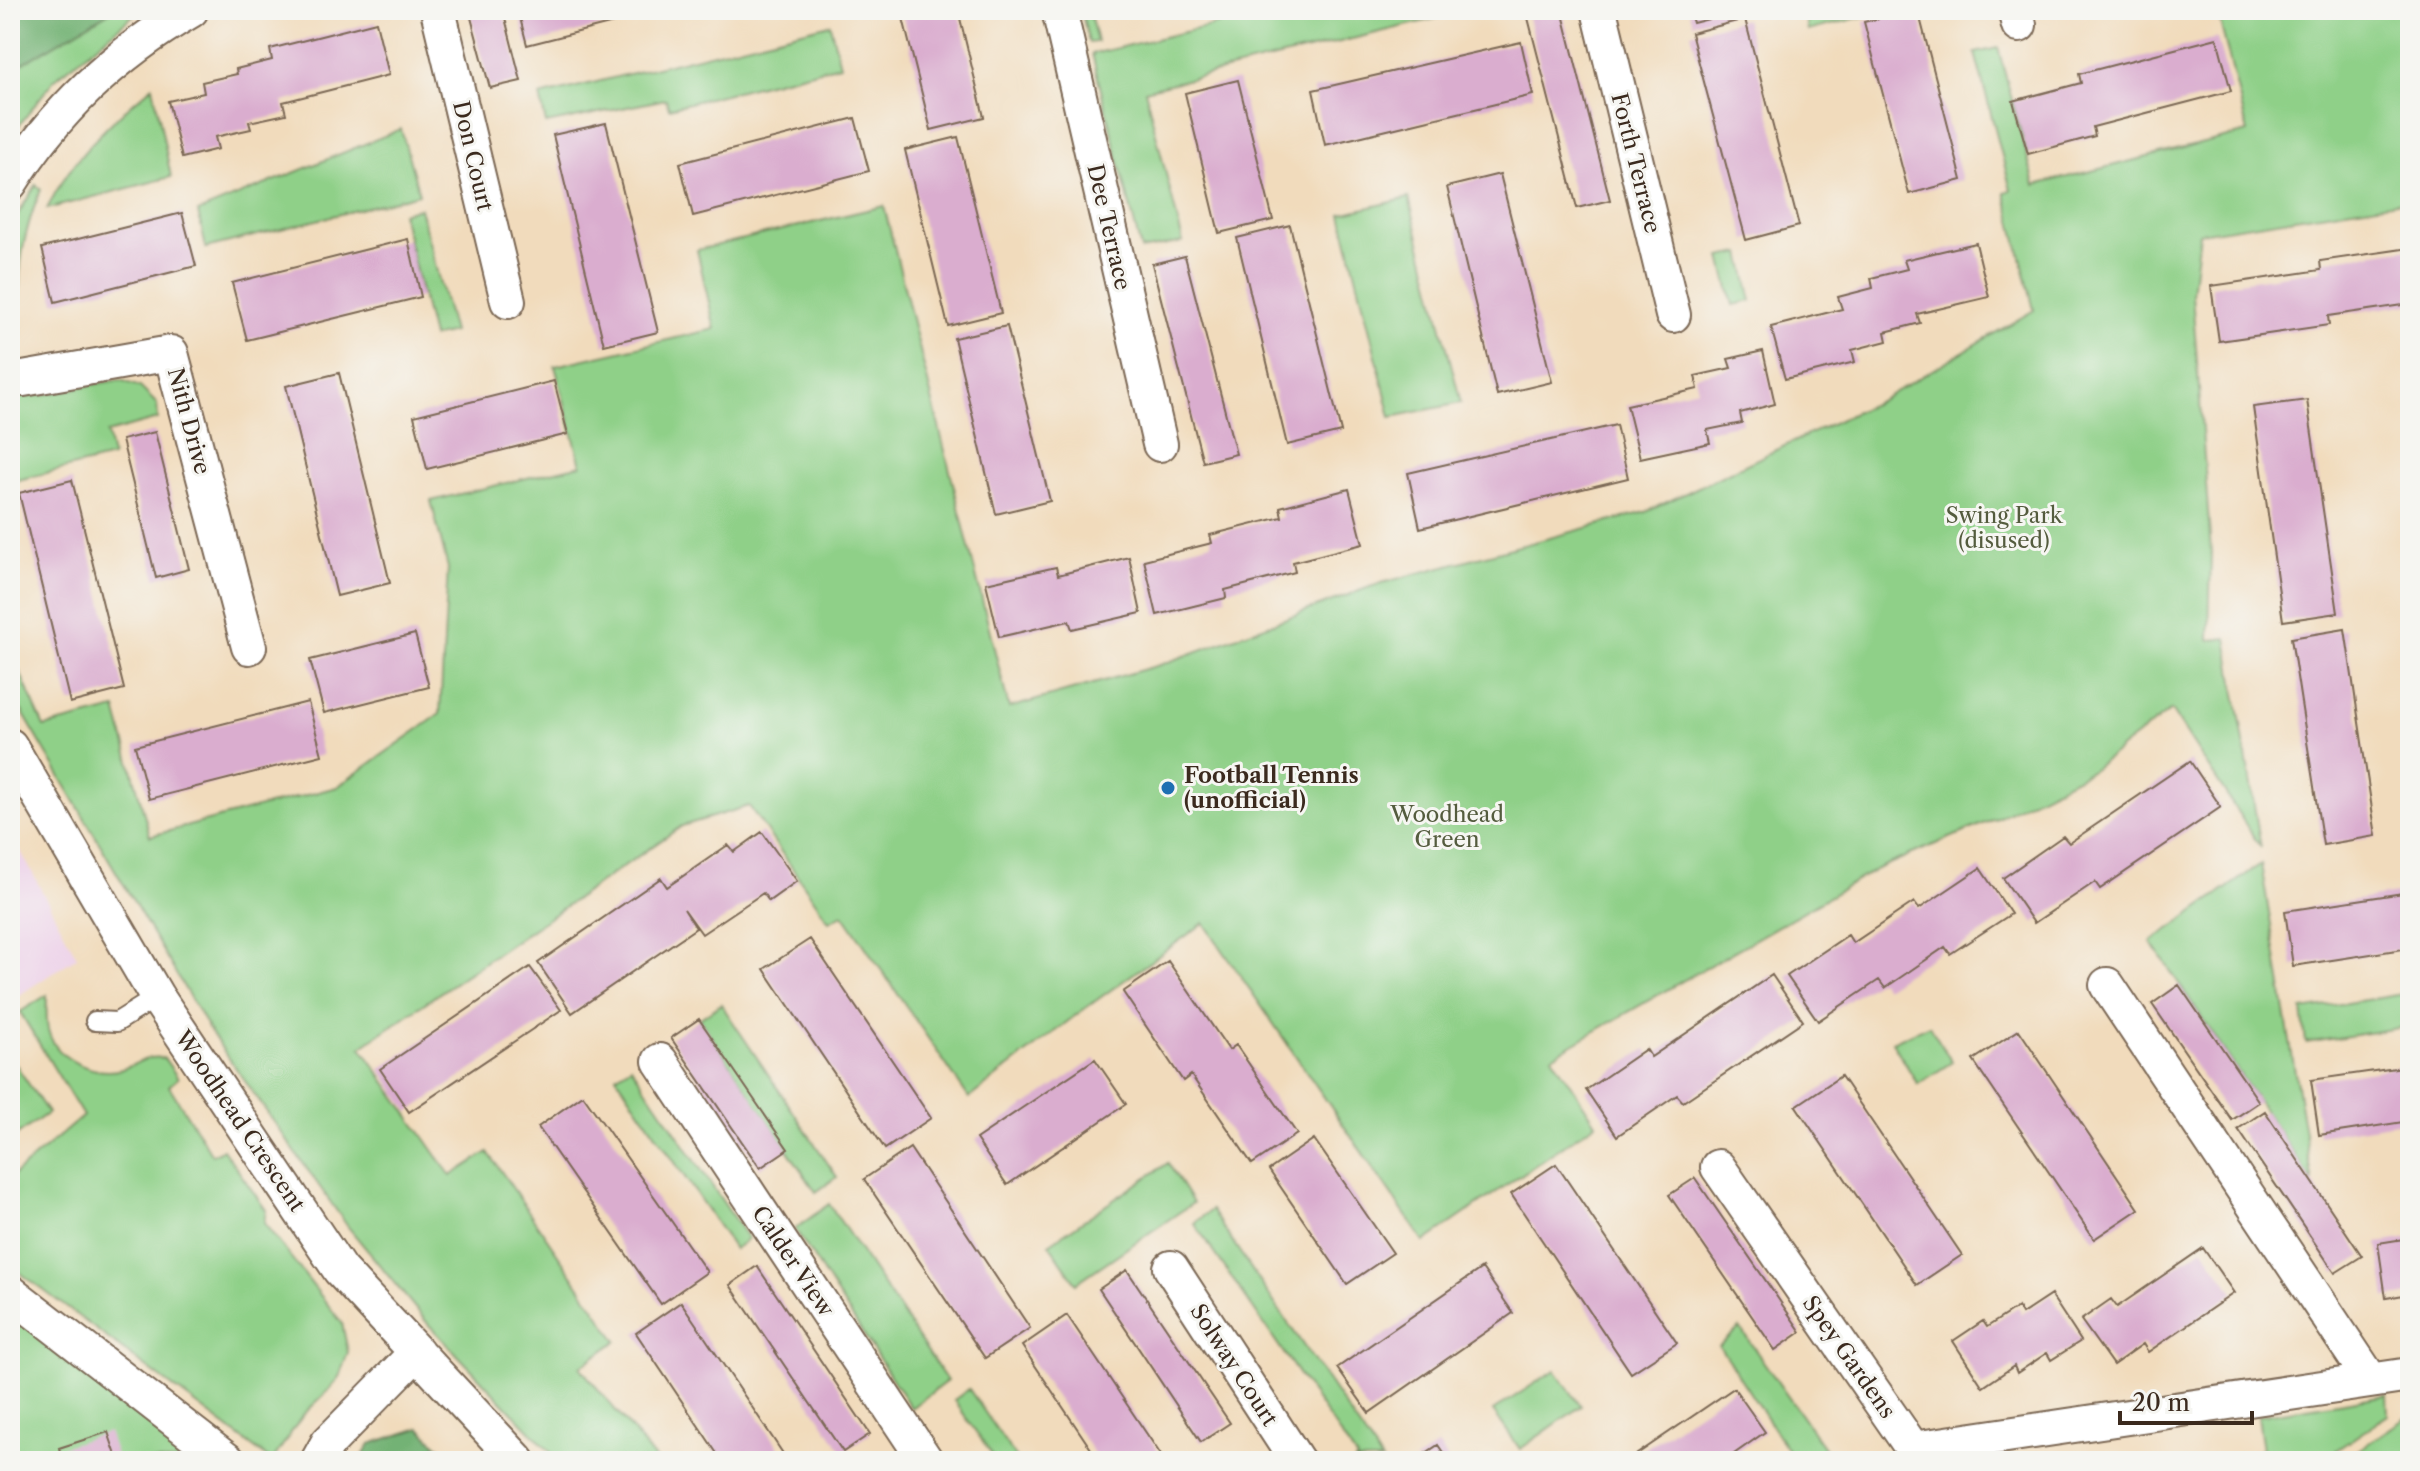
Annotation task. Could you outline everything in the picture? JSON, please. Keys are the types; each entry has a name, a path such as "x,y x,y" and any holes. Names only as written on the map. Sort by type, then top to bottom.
{"street":[{"path":"10,183 34,144 105,69 191,10"},
{"name":"Don Court","path":"438,10 508,301"},
{"name":"Dee Terrace","path":"1059,10 1160,444"},
{"name":"Forth Terrace","path":"1599,10 1673,315"},
{"name":"Nith Drive","path":"10,379 171,353 249,647"},
{"name":"Woodhead Crescent","path":"10,746 157,997 340,1270 518,1461"},
{"path":"2107,985 2370,1379"},
{"name":"Calder View","path":"660,1061 926,1461"},
{"name":"Spey Gardens","path":"1718,1167 1913,1449 2410,1375"},
{"name":"Solway Court","path":"1171,1268 1297,1461"},
{"path":"10,1292 228,1461"},
{"path":"318,1461 328,1443 417,1352"}],"lane":[{"path":"95,1021 117,1022 157,997"}],"shaded area":[{"path":"10,831 77,957 10,1001"}],"green space":[{"path":"10,10 112,10 10,71"},
{"path":"112,10 140,10 54,80 10,137 10,71"},
{"path":"1081,10 1089,10 1097,42 1089,43"},
{"path":"1277,10 1470,10 1145,90 1183,242 1141,250 1092,54"},
{"path":"1804,10 1888,10 1808,31"},
{"name":"Woodhead Green","path":"2217,10 2410,10 2410,200 2199,233 2192,294 2211,552 2209,640 2227,638 2261,848 2171,710 2092,770 1997,818 1877,869 1552,1056 1596,1123 1424,1242 1204,923 1076,1015 969,1098 843,914 829,921 749,806 682,826 361,1047 451,1176 488,1152 617,1341 580,1367 657,1461 559,1461 429,1325 348,1227 209,1030 10,691 10,650 44,727 116,709 150,836 337,787 440,714 448,568 431,501 581,465 555,366 715,329 697,250 884,206 1009,708 1163,664 1378,584 1646,512 1881,400 2034,310 2005,192 2011,190 1975,53 1998,48 2035,185 2248,132"},
{"path":"830,24 840,65 669,108 666,99 546,124 540,96"},
{"path":"153,86 171,177 47,209 80,157"},
{"path":"401,129 419,194 206,248 198,212"},
{"path":"36,185 41,189 23,251 19,282 20,338 13,357 10,356 10,227"},
{"path":"1409,198 1461,403 1391,417 1341,214"},
{"path":"420,208 453,332 432,337 402,213"},
{"path":"1741,253 1752,301 1733,305 1721,257"},
{"path":"121,380 140,387 157,404 158,419 107,433 112,457 10,482 10,397"},
{"path":"2261,864 2313,1183 2151,942"},
{"path":"2410,993 2410,1026 2306,1043 2302,1010"},
{"path":"47,995 49,1033 69,1059 89,1068 111,1071 147,1059 164,1058 178,1078 169,1086 212,1155 223,1149 266,1210 264,1223 342,1323 348,1352 340,1375 303,1415 272,1461 19,1272 10,1247 10,1178 83,1116 20,1012"},
{"path":"721,1004 837,1177 816,1192 699,1019"},
{"path":"1929,1025 1952,1062 1918,1084 1892,1042"},
{"path":"10,1056 48,1113 10,1140"},
{"path":"631,1066 748,1239 734,1249 616,1076"},
{"path":"1168,1163 1193,1203 1076,1283 1049,1244"},
{"path":"829,1204 947,1381 911,1408 795,1229"},
{"path":"1211,1210 1382,1461 1355,1461 1357,1459 1194,1223"},
{"path":"10,1315 27,1327 205,1461 10,1461"},
{"path":"1740,1328 1833,1461 1795,1461 1719,1346"},
{"path":"1555,1370 1581,1406 1520,1449 1493,1411"},
{"path":"969,1389 1018,1461 996,1461 954,1400"},
{"path":"2387,1395 2388,1415 2320,1461 2195,1461 2263,1450 2258,1416"},
{"path":"2410,1415 2410,1461 2342,1461"},
{"path":"420,1428 454,1461 360,1461 370,1444"}],"building":[{"path":"469,10 503,10 521,81 490,88"},
{"path":"518,10 631,10 633,18 527,45"},
{"path":"901,10 958,10 984,117 931,130"},
{"path":"1526,10 1562,10 1610,200 1577,208"},
{"path":"1689,10 1740,10 1740,11 1693,23"},
{"path":"1918,10 1962,180 1909,194 1864,22"},
{"path":"1745,19 1799,226 1746,240 1691,33"},
{"path":"376,22 389,75 283,102 286,114 249,122 251,129 215,137 218,149 182,158 168,101 204,93 202,82 237,74 236,69 272,60 270,49"},
{"path":"2217,38 2231,91 2093,127 2095,136 2028,154 2013,101 2081,83 2079,74"},
{"path":"1521,42 1533,95 1325,145 1313,90"},
{"path":"1238,80 1273,220 1219,233 1185,93"},
{"path":"855,118 869,171 693,216 680,163"},
{"path":"606,123 658,332 604,345 553,135"},
{"path":"958,137 1001,313 948,326 905,150"},
{"path":"1500,174 1552,382 1497,395 1447,187"},
{"path":"182,213 196,266 55,302 42,248"},
{"path":"1290,225 1341,432 1287,445 1237,238"},
{"path":"408,239 421,297 247,340 232,283"},
{"path":"1976,243 1989,297 1917,314 1920,323 1885,332 1887,341 1852,350 1855,362 1785,379 1771,327 1842,309 1838,297 1873,288 1871,278 1907,269 1904,260"},
{"path":"2410,248 2410,304 2328,316 2329,325 2219,341 2211,286 2321,270 2320,261"},
{"path":"1185,256 1236,454 1203,462 1152,264"},
{"path":"1007,326 1050,501 996,514 954,338"},
{"path":"1763,351 1775,404 1740,413 1742,423 1707,430 1710,443 1640,458 1627,405 1698,389 1695,376 1731,368 1728,359"},
{"path":"339,373 390,583 337,596 286,386"},
{"path":"554,381 568,434 427,469 414,416"},
{"path":"2307,400 2338,613 2283,621 2253,407"},
{"path":"1616,425 1628,478 1420,528 1408,473"},
{"path":"155,432 189,569 156,578 122,440"},
{"path":"72,480 124,689 70,703 19,493"},
{"path":"1349,489 1363,544 1293,562 1295,572 1225,590 1226,598 1157,615 1144,560 1212,543 1210,535 1282,517 1280,507"},
{"path":"1129,557 1141,613 1072,629 1069,621 999,637 986,583 1056,567 1058,575"},
{"path":"2345,629 2376,836 2323,845 2291,638"},
{"path":"415,634 429,687 324,713 310,660"},
{"path":"308,702 322,755 149,799 135,746"},
{"path":"2190,761 2221,807 2100,889 2095,882 2034,923 2003,878 2063,836 2069,843"},
{"path":"762,832 797,881 769,901 763,893 702,934 684,909 696,928 572,1013 538,963 661,878 667,887 728,845 734,852"},
{"path":"1980,868 2011,914 1950,954 1945,947 1885,988 1879,980 1818,1021 1787,976 1848,935 1853,943 1914,902 1919,909"},
{"path":"2410,892 2410,948 2293,966 2285,911"},
{"path":"810,939 931,1118 885,1149 764,969"},
{"path":"1168,961 1229,1050 1236,1045 1297,1134 1252,1164 1191,1075 1183,1081 1123,992"},
{"path":"530,967 561,1010 409,1112 380,1069"},
{"path":"1772,975 1803,1021 1683,1102 1677,1095 1617,1136 1586,1090 1646,1049 1651,1057"},
{"path":"2179,985 2259,1102 2232,1120 2152,1004"},
{"path":"699,1019 788,1149 760,1168 671,1038"},
{"path":"2019,1030 2139,1209 2094,1239 1973,1060"},
{"path":"1095,1059 1126,1104 1007,1185 976,1139"},
{"path":"2410,1066 2410,1121 2319,1135 2311,1080"},
{"path":"1841,1076 1962,1255 1917,1285 1796,1106"},
{"path":"583,1095 707,1272 661,1304 538,1127"},
{"path":"2265,1111 2362,1256 2335,1273 2238,1129"},
{"path":"1314,1139 1393,1253 1347,1284 1269,1170"},
{"path":"910,1148 1030,1328 985,1358 864,1179"},
{"path":"1556,1164 1677,1343 1631,1373 1511,1194"},
{"path":"1695,1178 1801,1332 1775,1350 1669,1195"},
{"path":"2410,1238 2410,1294 2386,1298 2378,1243"},
{"path":"2203,1248 2234,1293 2148,1352 2143,1344 2113,1365 2081,1320 2111,1299 2117,1307"},
{"path":"757,1266 870,1434 843,1452 730,1285"},
{"path":"1482,1268 1513,1313 1369,1413 1337,1368"},
{"path":"1127,1270 1230,1423 1201,1442 1099,1289"},
{"path":"2051,1295 2081,1341 2051,1360 2047,1353 2017,1373 2014,1366 1983,1387 1953,1341 1983,1321 1987,1327 2018,1307 2022,1314"},
{"path":"681,1302 788,1461 722,1461 636,1333"},
{"path":"1067,1315 1165,1461 1099,1461 1022,1346"},
{"path":"1734,1388 1765,1432 1724,1461 1627,1461"},
{"path":"108,1432 118,1461 63,1461 59,1448"},
{"path":"1438,1445 1449,1461 1414,1461"}],"place":[{"name":"Football Tennis (unofficial)","path":"1168,788"}],"park label":[{"name":"Swing Park (disused)","path":"2004,528"}]}
